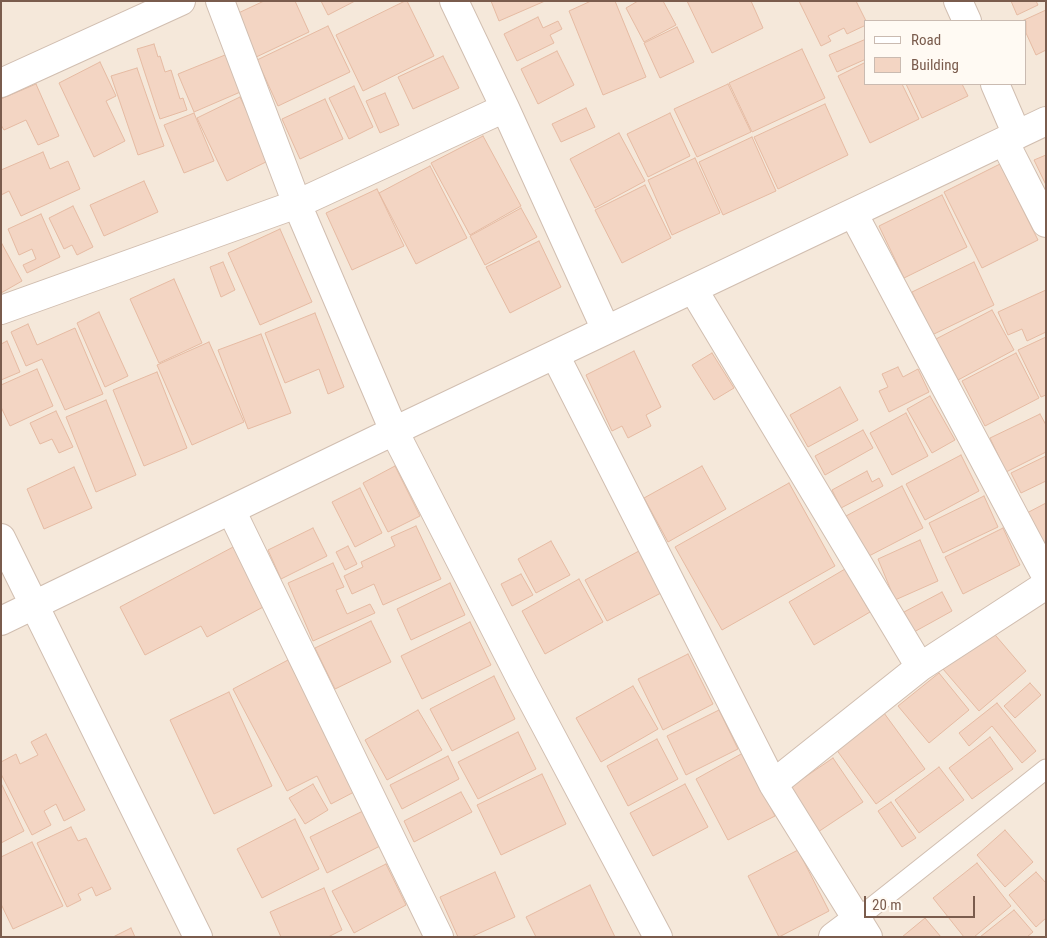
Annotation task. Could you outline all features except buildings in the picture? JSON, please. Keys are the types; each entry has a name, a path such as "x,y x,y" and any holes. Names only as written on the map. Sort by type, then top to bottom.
{"street":[{"path":"1,83 181,1"},
{"path":"220,1 296,204 394,432 658,937"},
{"path":"454,1 606,330"},
{"path":"958,1 967,20"},
{"path":"995,85 1010,138 1046,223"},
{"path":"1,310 296,204 505,108"},
{"path":"1,621 1046,121"},
{"path":"853,213 1046,576"},
{"path":"693,289 920,666"},
{"path":"555,355 773,784 863,928 833,937"},
{"path":"231,510 439,937"},
{"path":"1,538 198,937"},
{"path":"773,784 920,666 1046,585"}],"lane":[{"path":"863,928 1046,769"}],"shaded area":[{"path":"1,1 1046,1 1046,937 1,937"}]}
